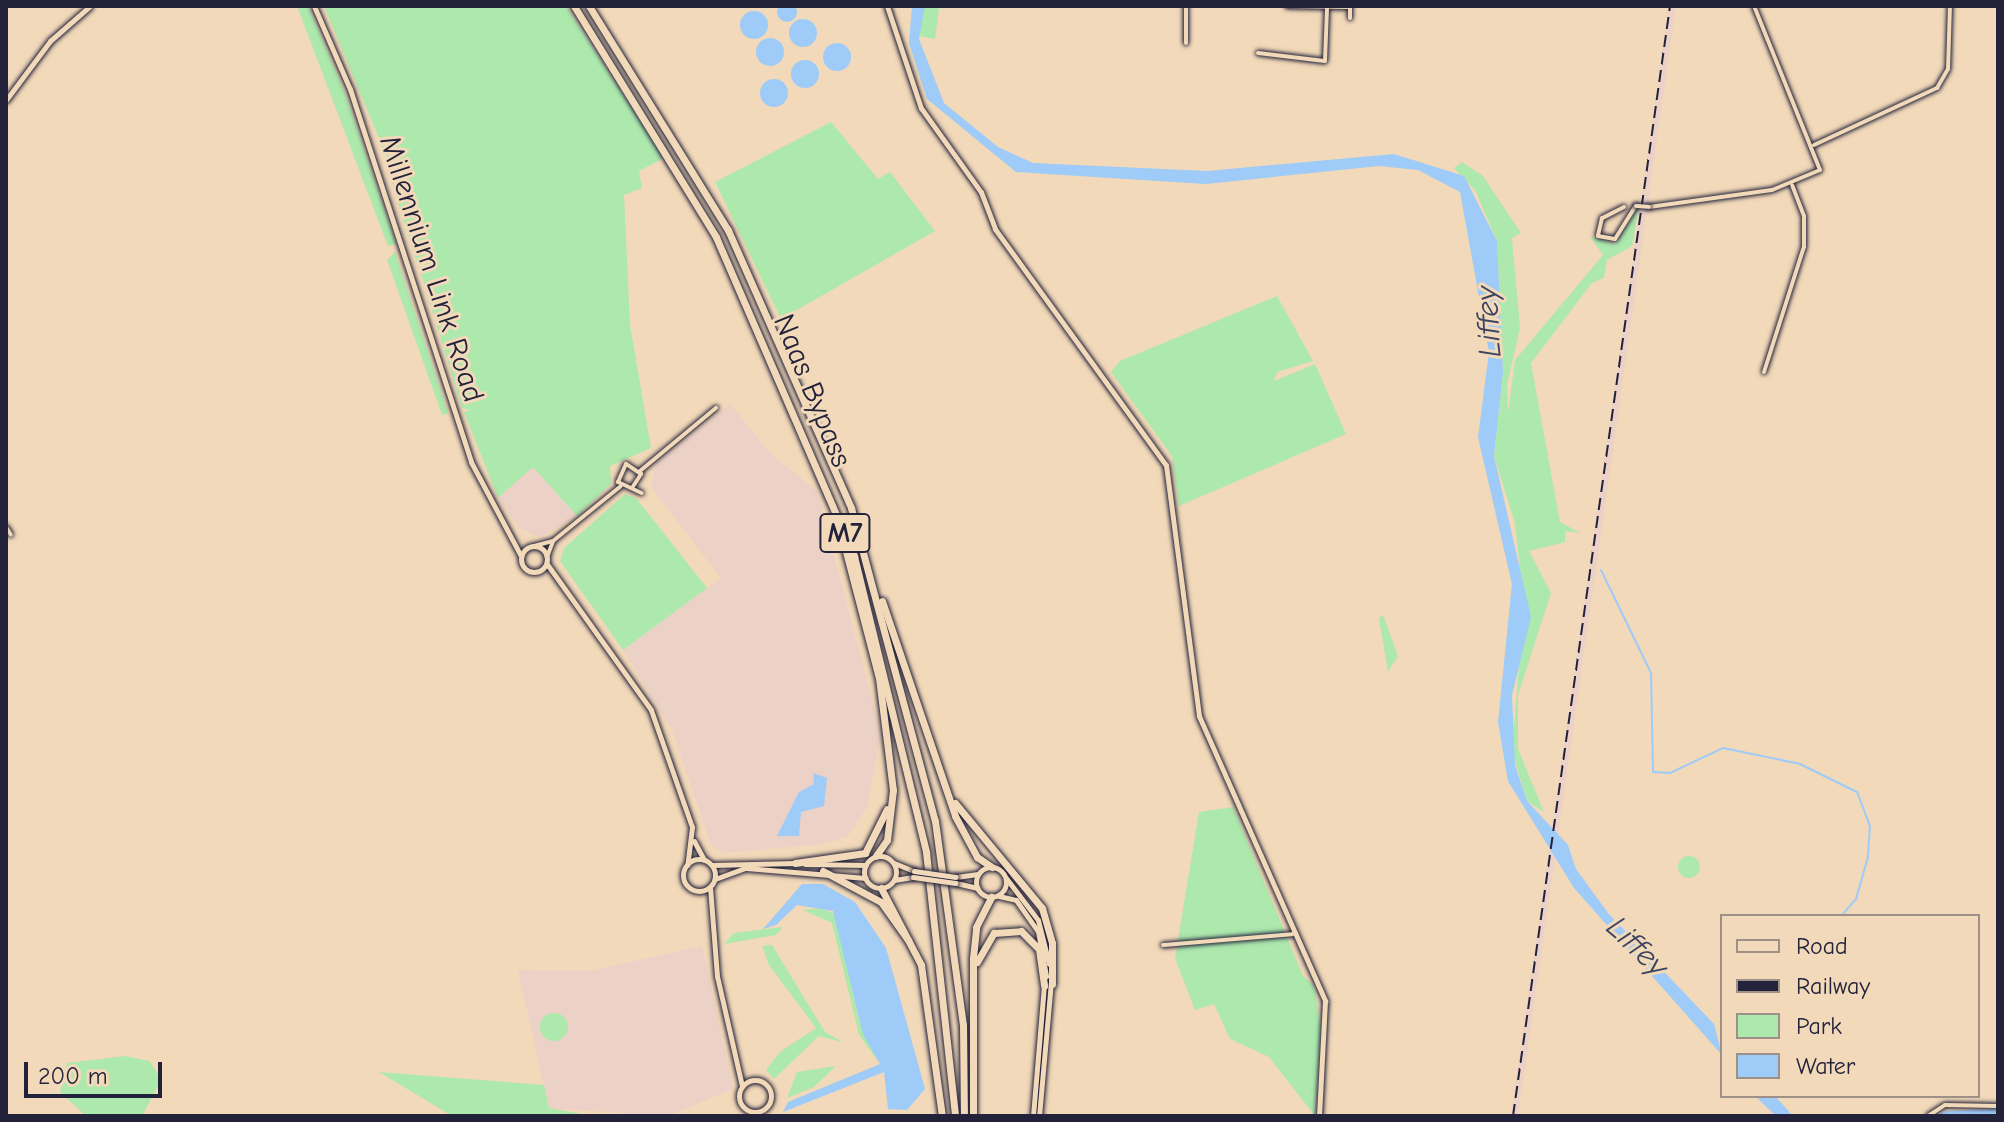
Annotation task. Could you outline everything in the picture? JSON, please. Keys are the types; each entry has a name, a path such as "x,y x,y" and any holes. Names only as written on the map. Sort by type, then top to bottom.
{"highway":[{"name":"Naas Bypass","path":"574,6 716,237 854,556 917,808 955,1116"},
{"name":"Naas Bypass","path":"589,6 728,230 804,390 868,566 935,821 963,1025 964,1116"},
{"name":"M7","path":"828,491 879,678 892,776 889,831 876,856"},
{"name":"M7","path":"868,566 945,787 977,857 992,867"},
{"name":"M7","path":"795,863 865,853 882,831 892,776"},
{"name":"M7","path":"945,787 975,835 1020,876 1042,908 1052,943 1048,985"},
{"path":"823,871 881,902 916,952"},
{"path":"881,888 916,952 942,1116"},
{"path":"973,1116 976,927 995,896"},
{"path":"974,980 985,940 1012,929 1039,949 1048,985"}],"main road":[{"path":"6,100 50,41 90,6"},
{"name":"Millennium Link Road","path":"314,6 350,89 471,462 516,539 521,556"},
{"path":"887,6 921,108 970,175 995,229 1166,465 1199,716 1325,1006 1319,1116"},
{"path":"516,539 532,546 547,561 554,581 610,644 651,710 683,789 694,840 704,860 712,865 866,865 876,856 914,874 956,880 995,896 1016,900 1038,931 1048,985"},
{"path":"532,546 521,556 524,568 554,581"},
{"path":"535,573 547,561"},
{"path":"694,840 685,882 696,890 706,904 743,1070 741,1104 764,1116 771,1091 743,1070"},
{"path":"687,865 704,860"},
{"path":"893,862 894,880"},
{"path":"712,865 715,879"},
{"path":"866,865 866,878"},
{"path":"956,880 992,867 1006,878 1041,928 1048,985 1036,1116"},
{"path":"706,904 715,879 746,868 823,871 866,878 881,888 914,874"},
{"path":"977,888 980,872"},
{"path":"995,896 1006,878"},
{"path":"696,890 710,887"},
{"path":"742,1086 753,1080"},
{"path":"755,1112 767,1108"}],"street":[{"path":"1186,6 1186,43"},
{"path":"1287,6 1327,9 1350,6 1350,18"},
{"path":"1624,207 1602,218 1598,236 1615,239 1636,206 1649,207 1792,185 1820,170 1814,145 1754,6"},
{"path":"1814,145 1937,88 1948,69 1950,6"},
{"path":"1258,53 1325,61 1327,9"},
{"path":"1764,372 1804,247 1804,216 1792,185"},
{"path":"532,546 553,541 614,489 621,486 642,493 640,471 651,458 716,408"},
{"path":"614,489 619,468 651,458"},
{"path":"634,465 640,471"},
{"path":"617,479 621,486"},
{"path":"632,488 639,484"},
{"path":"6,527 11,535"},
{"path":"547,561 553,541"},
{"path":"1163,945 1293,934"},
{"path":"1928,1116 1945,1105 1998,1106"}],"shaded area":[{"path":"1669,6 1676,6 1542,949 1518,1116 1511,1116"},
{"path":"730,404 771,454 817,491 881,734 867,807 848,836 822,844 725,853 711,845 672,730 623,650 721,578 651,487 656,464"},
{"path":"533,466 577,516 540,537 520,529 498,498"},
{"path":"702,946 733,1089 668,1116 549,1108 518,970 590,971"}],"green space":[{"path":"297,6 309,8 345,93 396,244 388,246"},
{"path":"324,6 566,6 664,158 639,171 642,188 624,195 630,325 651,448 610,466 611,484 577,516 533,467 498,498 464,412 471,410 462,408 419,267 425,265 417,264 392,183 396,179"},
{"path":"925,6 939,8 935,39 919,36"},
{"path":"831,122 878,179 890,172 935,231 781,319 715,182"},
{"path":"1462,162 1483,176 1521,233 1512,238 1520,328 1507,385 1508,413 1515,360 1603,255 1590,236 1615,244 1639,207 1632,246 1607,260 1604,278 1592,283 1531,363 1560,522 1580,533 1565,531 1565,542 1529,551 1551,593 1518,695 1518,749 1544,812 1527,801 1512,751 1524,606 1515,523 1494,456 1503,372 1497,241 1475,190 1454,168"},
{"path":"395,252 448,413 442,415 387,260"},
{"path":"1277,296 1313,361 1277,372 1274,381 1315,364 1346,434 1179,506 1172,456 1111,372 1120,361"},
{"path":"625,494 636,498 707,588 623,650 560,561 564,548"},
{"path":"1383,615 1398,656 1388,672 1379,618"},
{"path":"1233,807 1303,976 1314,986 1321,1028 1315,1116 1269,1057 1230,1039 1214,1004 1195,1010 1175,958 1199,812"},
{"path":"1689,856 1697,859 1700,867 1697,875 1689,878 1681,875 1678,867 1681,859"},
{"path":"821,908 835,914 859,1019 880,1064 859,1035 832,923 803,910"},
{"path":"783,927 776,935 724,944 734,933"},
{"path":"772,945 825,1032 843,1042 819,1036 774,1079 766,1070 780,1052 816,1028 769,965 762,946"},
{"path":"554,1013 564,1017 568,1027 564,1037 554,1041 544,1037 540,1027 544,1017"},
{"path":"125,1056 150,1061 161,1080 142,1116 86,1116 60,1092 67,1063"},
{"path":"836,1066 814,1087 787,1098 797,1072"},
{"path":"379,1072 544,1085 549,1108 593,1116 452,1116"}],"water":[{"path":"787,2 794,5 797,12 794,19 787,22 780,19 777,12 780,5"},
{"name":"Liffey","path":"912,6 925,6 919,39 944,103 998,147 1033,163 1207,171 1394,154 1464,176 1497,241 1503,372 1494,456 1531,617 1512,695 1515,765 1527,801 1568,845 1576,869 1608,913 1714,1024 1720,1053 1574,888 1508,781 1498,722 1512,584 1478,437 1489,352 1460,192 1418,170 1379,166 1206,184 1016,172 927,99 909,43"},
{"path":"754,11 764,15 768,25 764,35 754,39 744,35 740,25 744,15"},
{"path":"803,19 813,23 817,33 813,43 803,47 793,43 789,33 793,23"},
{"path":"770,38 780,42 784,52 780,62 770,66 760,62 756,52 760,42"},
{"path":"837,43 847,47 851,57 847,67 837,71 827,67 823,57 827,47"},
{"path":"805,60 815,64 819,74 815,84 805,88 795,84 791,74 795,64"},
{"path":"774,79 784,83 788,93 784,103 774,107 764,103 760,93 764,83"},
{"path":"813,773 827,778 824,806 801,812 799,836 777,836 799,792 814,784"},
{"path":"802,884 823,884 855,902 886,948 925,1089 907,1110 888,1109 884,1072 783,1112 788,1102 880,1064 863,1034 833,911 797,905 776,925 763,929"},
{"path":"1757,1098 1777,1098 1793,1116 1776,1116"},
{"path":"1998,1109 1998,1116 1934,1116 1946,1111"}],"waterway":[{"path":"1601,570 1651,673 1653,772 1670,773 1723,748 1800,764 1857,792 1870,826 1868,857 1856,899 1843,914"}],"railway":[{"path":"1513,1116 1670,6"}]}
